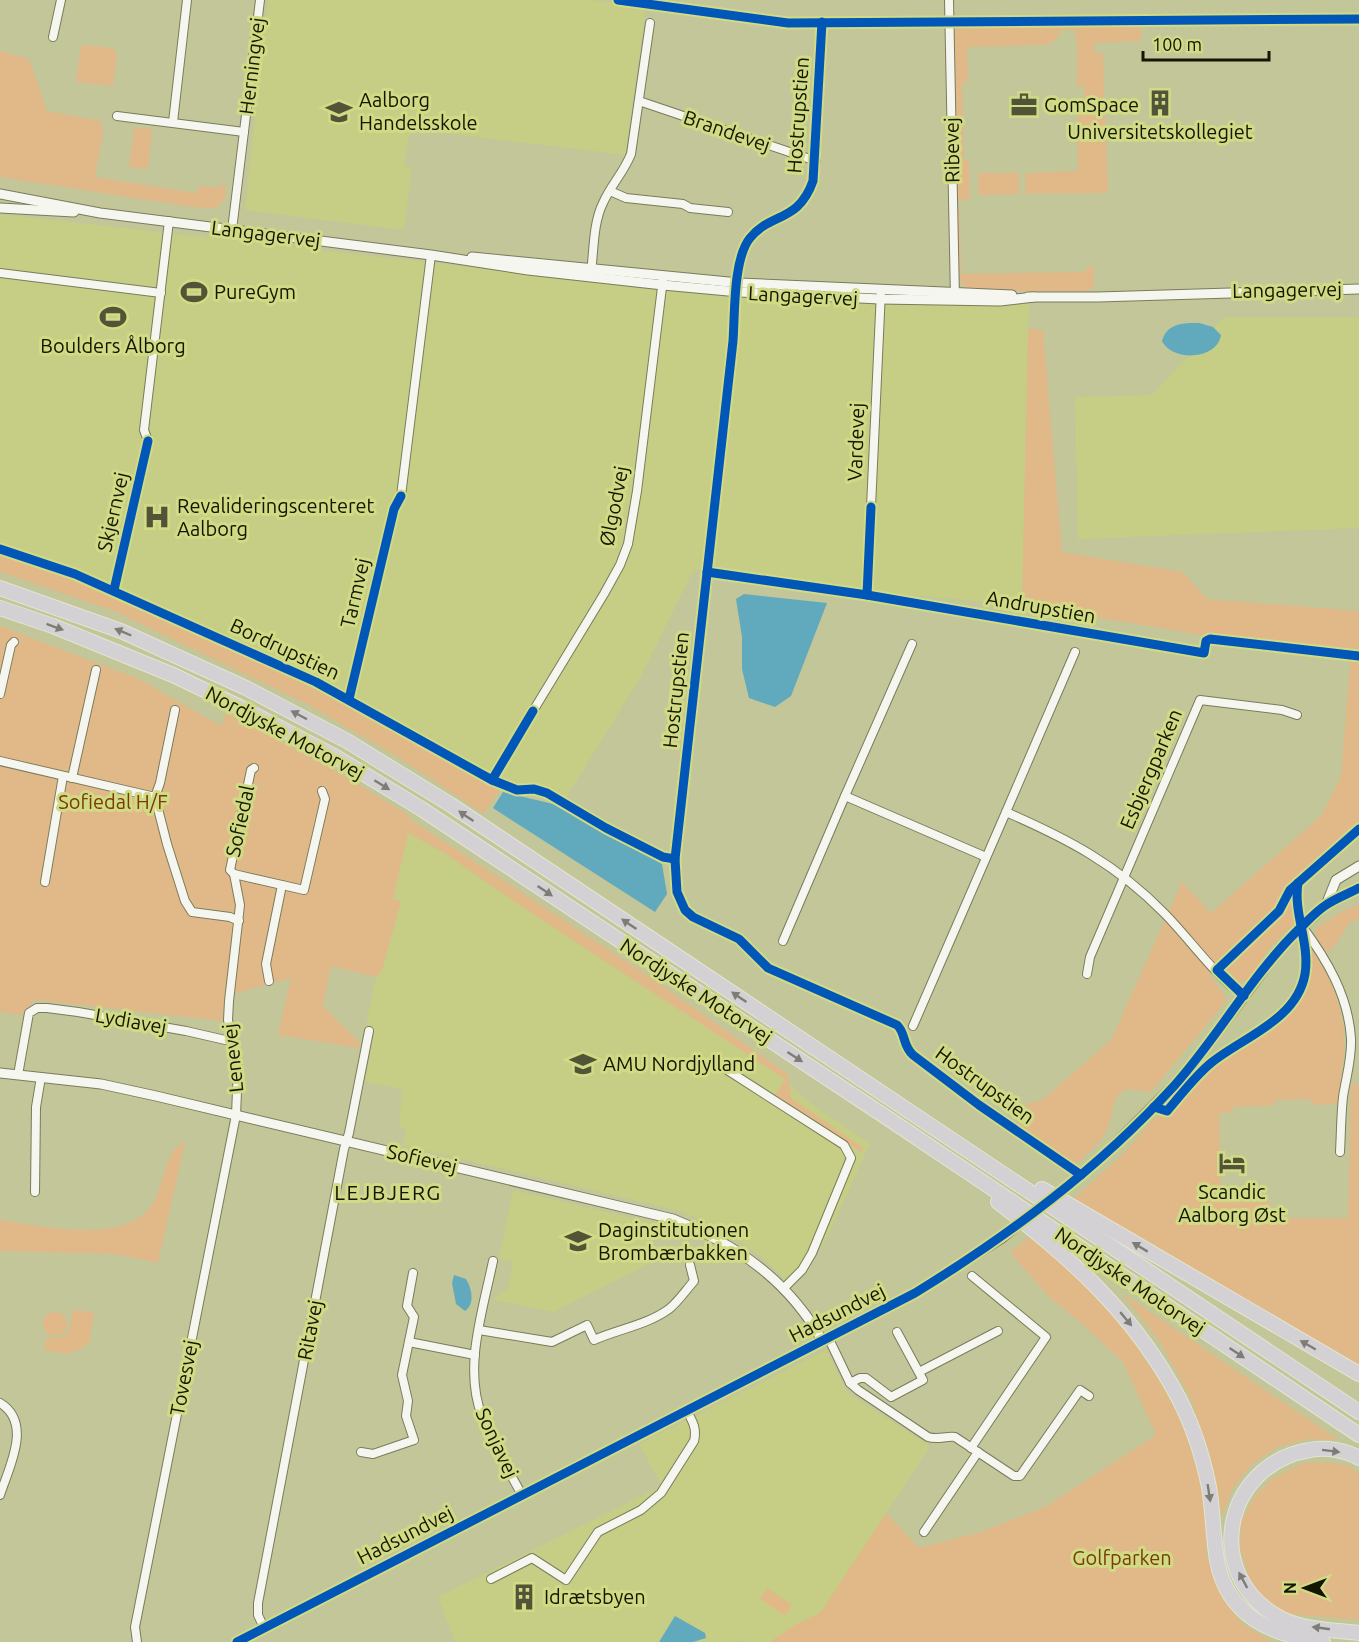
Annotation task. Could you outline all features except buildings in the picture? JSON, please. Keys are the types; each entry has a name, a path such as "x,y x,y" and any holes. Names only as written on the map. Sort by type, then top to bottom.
{"highway":[{"name":"Nordjyske Motorvej","path":"0,588 121,631 246,688 347,741 451,806 780,1024 1359,1412"},
{"name":"Nordjyske Motorvej","path":"0,608 114,649 173,675 336,757 420,808 889,1119 1359,1435"},
{"path":"780,1024 1046,1191 1359,1374"},
{"path":"889,1119 1038,1233 1086,1275 1132,1326 1153,1354 1196,1437 1209,1488 1218,1560 1223,1581 1231,1595 1240,1608 1254,1620 1273,1630 1323,1642"},
{"path":"1359,1458 1336,1450 1316,1449 1296,1452 1278,1460 1248,1485 1238,1503 1232,1522 1231,1542 1234,1561 1241,1580 1252,1596 1267,1610 1284,1620 1303,1626 1359,1634"}],"street":[{"path":"53,38 61,0"},
{"path":"173,122 187,0"},
{"name":"Herningvej","path":"232,230 260,0"},
{"name":"Ribevej","path":"949,0 955,297"},
{"path":"591,274 597,219 602,204 626,167 631,154 650,23"},
{"name":"Brandevej","path":"639,101 816,161"},
{"name":"Herningvej","path":"117,116 244,132"},
{"path":"610,191 626,198 683,204 690,208 728,212"},
{"name":"Langagervej","path":"0,194 100,213 431,255 663,281 1000,301 1034,297 1359,289"},
{"name":"Langagervej","path":"0,201 16,203 37,201"},
{"name":"Langagervej","path":"0,208 100,213"},
{"path":"148,441 144,430 169,221"},
{"path":"400,496 431,255"},
{"path":"0,273 161,293"},
{"name":"Ølgodvej","path":"532,711 604,594 620,565 628,544 636,499 663,281"},
{"name":"Vardevej","path":"871,507 880,295"},
{"path":"0,694 11,645 14,642"},
{"path":"783,941 912,645"},
{"path":"913,1026 1075,652"},
{"path":"72,778 96,670"},
{"name":"Esbjergparken","path":"1087,974 1090,957 1200,700 1282,710 1297,715"},
{"path":"175,710 155,797 167,844 189,909 192,912 230,917 239,921"},
{"path":"0,761 155,797"},
{"name":"Sofiedal","path":"229,1001 240,905 234,874 230,870 251,770 254,768"},
{"path":"45,882 63,776"},
{"name":"Sofiedal","path":"234,874 304,890 325,799 322,791"},
{"path":"845,796 987,857"},
{"path":"1006,812 1058,835 1124,876 1165,914 1244,996"},
{"name":"Hadsundvej","path":"1326,905 1336,880 1359,866"},
{"path":"269,981 266,964 282,885"},
{"name":"Hadsundvej","path":"237,1642 915,1293 1002,1238 1105,1154 1175,1084 1211,1041 1281,947 1302,926 1326,905 1359,888"},
{"path":"1302,926 1326,961 1338,984 1346,1009 1351,1039 1340,1152"},
{"name":"Lenevej","path":"229,1001 228,1020 238,1067 236,1115"},
{"name":"Lydiavej","path":"18,1075 28,1013 37,1008 67,1010 234,1042"},
{"name":"Ritavej","path":"264,1628 258,1615 258,1603 369,1032"},
{"path":"724,1068 843,1145 851,1158 812,1253 802,1270 783,1289"},
{"name":"Sofievej","path":"0,1073 101,1084 673,1219 730,1245 754,1261 783,1289 825,1339"},
{"path":"35,1192 36,1107 41,1077"},
{"name":"Tovesvej","path":"137,1642 135,1627 236,1115"},
{"name":"Sonjavej","path":"493,1261 475,1355 475,1385 482,1415 522,1495"},
{"path":"479,1330 552,1342 587,1325 594,1340 620,1329 638,1325 669,1309 694,1281 690,1265"},
{"path":"361,1452 373,1454 414,1440 406,1416 408,1401 402,1375 414,1317 407,1306 413,1273"},
{"path":"924,1532 1046,1337 972,1276"},
{"path":"919,1372 998,1331"},
{"path":"850,1383 866,1378 891,1397 923,1380 897,1332"},
{"path":"825,1339 850,1383 858,1390 928,1437 936,1440 947,1436 955,1437 1014,1476 1020,1476 1080,1390 1089,1396"},
{"path":"409,1342 475,1355"},
{"path":"0,1403 14,1415 18,1437 0,1496"},
{"path":"491,1579 532,1558 566,1580 598,1532 653,1501 667,1484 694,1442 696,1435 695,1426 687,1411"}],"shaded area":[{"path":"268,0 592,0 646,8 625,155 421,130 410,131 404,166 412,167 404,230 245,210"},
{"path":"0,214 664,289 884,302 1029,304 1022,605 865,591 694,569 639,680 565,799 545,788 508,784 319,680 42,557 0,544"},
{"path":"1224,317 1359,317 1359,528 1078,539 1075,397 1152,395"},
{"name":"AMU Nordjylland","path":"408,833 443,852 530,912 787,1080 801,1096 870,1144 826,1240 793,1287 768,1262 740,1241 712,1224 679,1211 403,1145 406,1129 399,1127 402,1089 365,1082 374,1033 365,1031 376,977 382,970 401,901 392,899"},
{"name":"Daginstitutionen Brombærbakken","path":"513,1190 657,1224 647,1265 553,1312 494,1300 508,1289 513,1262 499,1259"},
{"path":"826,1350 848,1393 930,1446 821,1612 795,1625 770,1642 741,1640 733,1642 455,1642 438,1597 662,1486 639,1444"}],"green space":[{"path":"1141,23 1141,41 1094,43 1095,53 1103,53 1108,193 1026,194 1025,173 1078,171 1077,98 1084,98 1084,86 1077,86 1077,44 1074,30 1061,30 1051,43 1046,45 967,47 968,82 962,83 964,160 969,161 970,195 967,200 957,200 953,26 956,24"},
{"path":"83,45 113,48 117,54 113,86 76,82"},
{"path":"0,51 29,59 47,111 101,121 103,133 95,177 196,193 200,185 217,188 225,182 226,197 216,208 192,207 0,177"},
{"path":"134,127 152,129 148,169 129,167"},
{"path":"978,173 1019,173 1019,194 978,195"},
{"path":"958,211 960,211 961,274 1085,272 1086,267 1094,266 1094,286 1088,291 987,291 965,288 961,283 959,271"},
{"path":"1028,329 1043,330 1062,552 1183,572 1207,599 1359,611 1359,820 1288,884 1274,907 1209,973 1227,1000 1150,1093 1126,1090 1120,1093 1103,1138 1075,1165 1018,1124 1028,1103 1041,1101 1111,1040 1182,882 1211,913 1322,815 1341,776 1351,651 1208,636 1022,605"},
{"path":"0,551 72,576 296,675 502,786 484,814 401,759 305,703 112,610 0,572"},
{"name":"Sofiedal H/F","path":"0,626 139,679 221,726 226,713 329,767 410,816 410,819 647,975 788,1074 791,1098 863,1148 861,1152 775,1095 785,1079 530,912 443,852 408,833 393,899 401,901 382,970 376,977 331,966 323,1006 360,1043 359,1048 278,1035 291,978 225,996 222,1021 35,1000 21,1015 0,1012"},
{"path":"1294,889 1297,915 1302,916 1272,945 1249,978 1243,982 1232,981 1222,971 1223,967 1280,913"},
{"path":"1359,904 1359,919 1348,924 1339,940 1327,953 1315,937 1316,928"},
{"path":"1308,947 1318,958 1331,983 1343,1024 1344,1053 1337,1104 1316,1105 1308,1099 1277,1100 1271,1106 1233,1107 1233,1112 1219,1113 1221,1202 1271,1202 1272,1218 1348,1218 1351,1086 1355,1082 1359,1086 1359,1365 1071,1201 1125,1152 1156,1116 1170,1114 1213,1066 1277,1022 1291,1009 1302,994 1307,978"},
{"path":"185,1142 158,1263 116,1254 0,1251 0,1220 86,1230 108,1229 128,1223 144,1214 156,1198 171,1154"},
{"name":"Golfparken","path":"1031,1236 1078,1279 1124,1328 1163,1386 1185,1430 1204,1495 1207,1557 1223,1600 1244,1625 1273,1642 770,1642 795,1625 821,1612 886,1513 919,1548 981,1532 1045,1507 1156,1435 1123,1362 1078,1320 1050,1298 1010,1252"},
{"path":"1122,1293 1339,1440 1308,1439 1278,1447 1252,1464 1233,1488 1222,1516 1210,1455 1190,1397 1160,1342"},
{"path":"72,1310 94,1312 89,1344 68,1354 44,1350 46,1338 60,1337 67,1332 71,1323"},
{"path":"50,1312 60,1312 67,1319 67,1329 60,1336 50,1336 43,1329 43,1319"},
{"path":"1327,1462 1349,1466 1359,1473 1359,1620 1289,1614 1266,1601 1250,1580 1240,1548 1241,1521 1255,1496 1273,1478 1303,1463"},
{"path":"767,1588 792,1605 785,1616 760,1599"}],"water":[{"path":"1199,323 1213,327 1221,335 1218,343 1212,349 1194,355 1184,355 1167,348 1162,341 1164,335 1176,325"},
{"path":"744,594 827,603 791,696 775,707 749,698 742,669 742,637 736,599"},
{"path":"503,792 553,804 662,864 667,894 655,912 493,808"},
{"path":"454,1275 466,1279 470,1287 472,1296 465,1311 456,1304 452,1283"},
{"path":"675,1616 705,1633 706,1638 693,1642 659,1642"}],"cycle path":[{"path":"618,0 788,23 1359,19"},
{"name":"Hostrupstien","path":"822,22 813,181 800,204 758,230 750,238 740,259 733,341 675,859 677,892 685,910 693,917 739,939 768,968 897,1025 913,1055 979,1105 1081,1175"},
{"name":"Skjernvej","path":"114,590 148,441"},
{"name":"Tarmvej","path":"349,699 394,509 401,496"},
{"path":"867,595 871,507"},
{"name":"Bordrupstien","path":"0,549 75,574 316,682 492,780 517,790 534,789 547,793 606,828 663,857 675,859"},
{"name":"Andrupstien","path":"707,572 867,595 1204,653 1206,641 1210,639 1359,656"},
{"path":"492,780 533,711"},
{"path":"1244,996 1217,970 1279,911 1290,890 1359,829"},
{"path":"1154,1107 1167,1111 1211,1063 1267,1026 1291,1004 1300,990 1306,962 1298,906 1298,883"},
{"path":"237,1642 915,1293 951,1271 1052,1198 1115,1145 1174,1086 1279,950 1296,932 1322,908 1359,888"}],"place":[{"name":"Universitetskollegiet","path":"1160,103"},
{"name":"GomSpace","path":"1024,105"},
{"name":"Aalborg Handelsskole","path":"339,112"},
{"name":"PureGym","path":"194,292"},
{"name":"Boulders Ålborg","path":"113,317"},
{"name":"Revalideringscenteret Aalborg","path":"157,517"},
{"name":"AMU Nordjylland","path":"583,1064"},
{"name":"Scandic Aalborg Øst","path":"1232,1163"},
{"name":"Daginstitutionen Brombærbakken","path":"578,1241"},
{"name":"Idrætsbyen","path":"524,1597"}],"district":[{"name":"LEJBJERG","path":"388,1193"}]}
